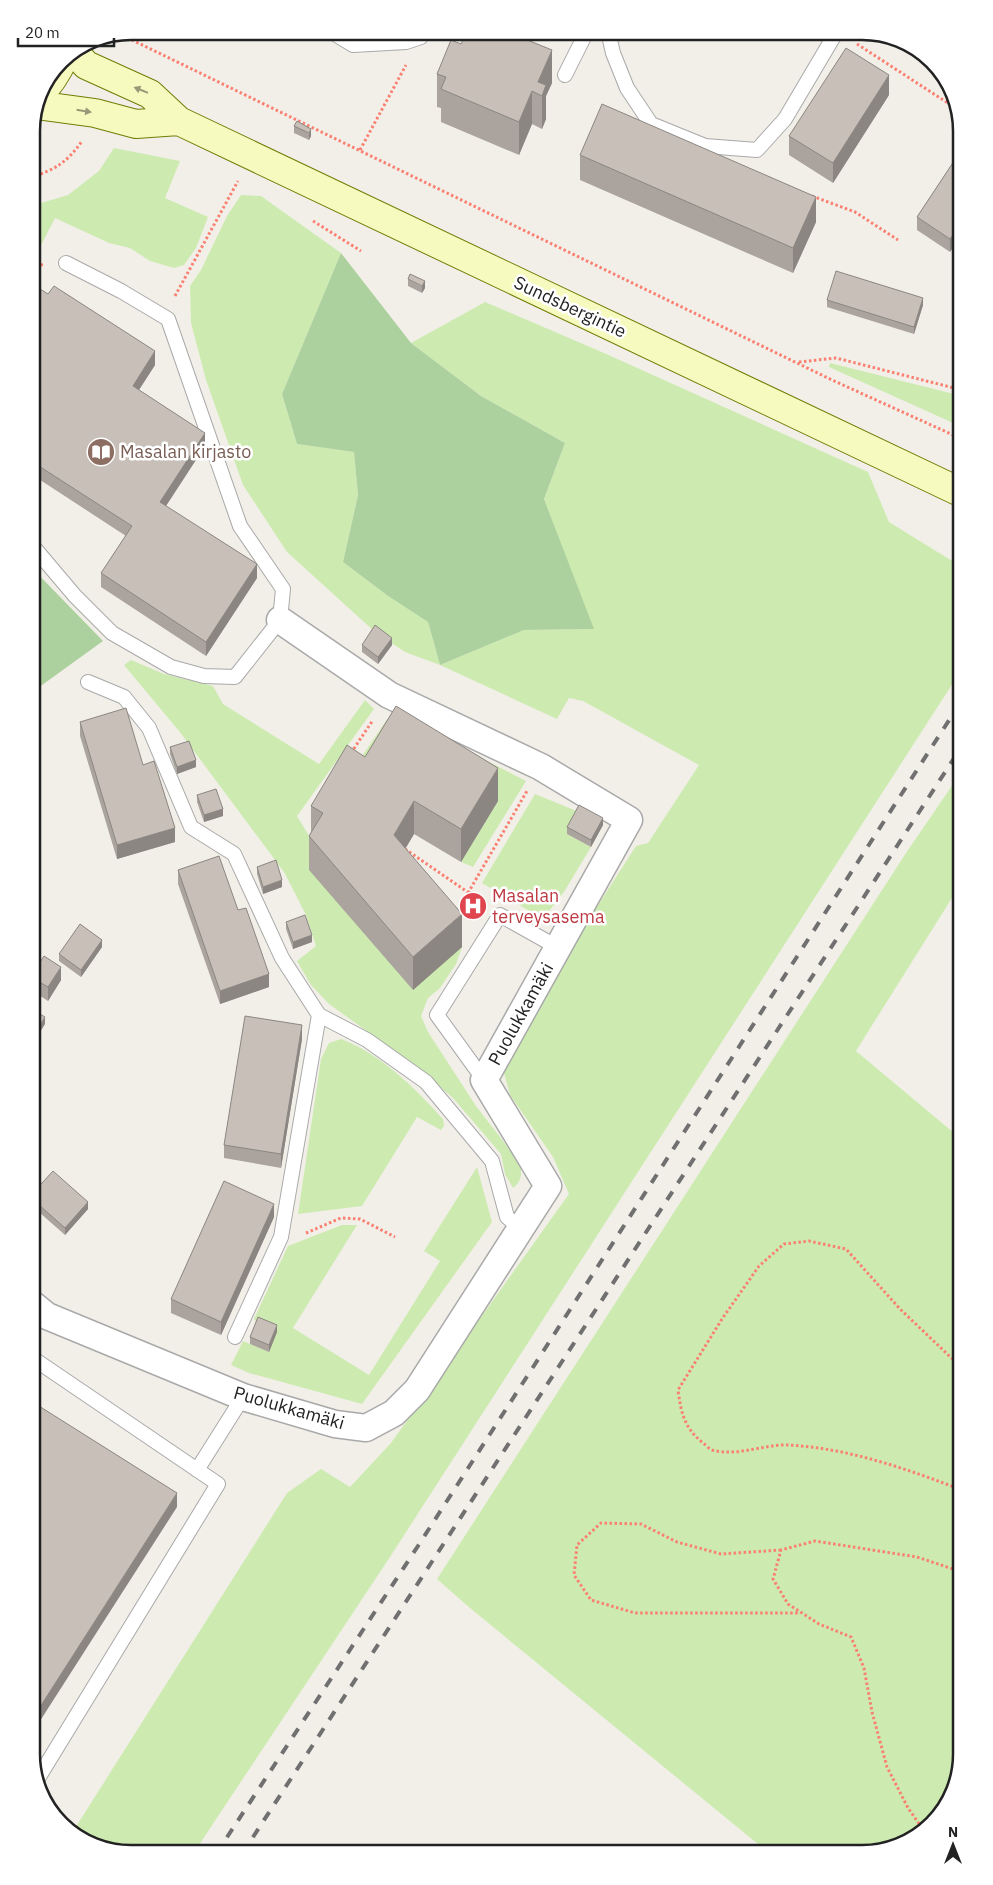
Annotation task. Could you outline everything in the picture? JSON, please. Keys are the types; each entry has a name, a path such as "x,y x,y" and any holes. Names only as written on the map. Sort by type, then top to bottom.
{"main road":[{"name":"Sundsbergintie","path":"79,57 86,65 150,94 178,121 953,489"},
{"name":"Sundsbergintie","path":"44,106 95,113 136,124 178,121"}],"street":[{"name":"Puolukkamäki","path":"40,1310 47,1316 243,1397 334,1424 366,1428 394,1413 417,1390 548,1186 484,1080 629,820 541,767 389,695 280,620"}],"lane":[{"path":"345,40 353,45 412,40"},
{"path":"566,75 583,40"},
{"path":"610,40 613,53 627,88 651,124 706,146 757,150 785,118 831,40"},
{"path":"40,555 75,596 112,633 171,667 204,676 235,677 280,620 283,589 240,526 168,319 121,291 66,263"},
{"path":"88,682 124,697 149,728 191,828 234,854 282,958 319,1015 367,1040 426,1082 492,1161 507,1217 520,1229"},
{"path":"484,1080 437,1015 500,915 558,947"},
{"path":"235,1337 281,1237 319,1015"},
{"path":"40,1363 218,1484 42,1771"},
{"path":"197,1470 243,1397"}],"path":[{"path":"132,40 797,363 953,435"},
{"path":"360,150 419,40"},
{"path":"853,42 949,105"},
{"path":"163,316 239,178"},
{"path":"808,195 855,212 898,240"},
{"path":"797,363 836,358 953,388"},
{"path":"346,760 389,695"},
{"path":"468,892 541,767"},
{"path":"405,849 500,915"},
{"path":"281,1237 296,1238 341,1218 360,1219 395,1237"},
{"path":"953,1359 900,1309 846,1249 809,1241 784,1244 759,1266 722,1319 678,1390 682,1415 694,1436 712,1450 737,1452 786,1445 832,1450 953,1487"},
{"path":"801,1613 635,1613 591,1600 574,1575 577,1546 600,1523 641,1524 677,1542 721,1554 781,1550 815,1541 917,1557 953,1569"},
{"path":"781,1550 773,1578 788,1604 819,1624 851,1637 864,1668 872,1712 887,1767 908,1808 919,1824"}],"green space":[{"path":"114,148 180,161 165,198 208,217 196,248 184,265 174,268 150,261 130,248 109,243 55,218 40,247 40,203 68,195 99,171"},
{"path":"241,195 261,196 341,253 282,394 297,444 354,452 358,495 343,562 388,596 428,622 440,665 405,652 375,632 287,552 243,485 206,380 191,323 190,286 201,270 227,216"},
{"path":"341,253 411,343 481,396 565,443 544,499 594,629 524,630 440,665 428,622 388,596 343,562 358,495 354,452 297,444 282,394"},
{"path":"485,302 604,353 868,472 889,522 953,561 953,683 390,1557 199,1845 125,1845 91,1836 76,1826 287,1493 321,1469 350,1487 391,1443 569,1194 553,1157 510,1095 504,1073 515,1046 578,936 636,846 648,843 699,765 583,701 569,698 557,719 440,665 524,630 593,629 544,499 565,443 481,396 411,343"},
{"path":"830,363 953,394 953,423 829,367"},
{"path":"40,576 103,641 40,686"},
{"path":"131,660 164,674 213,686 223,704 319,764 365,700 374,709 297,816 311,839 462,947 456,964 440,988 428,998 421,1016 428,1032 476,1106 520,1163 521,1177 513,1188 505,1174 501,1154 453,1098 417,1067 329,1004 311,985 297,961 316,946 306,915 284,872 179,731 124,665"},
{"path":"388,718 406,719 526,781 473,867 461,862 498,801 347,778"},
{"path":"953,784 953,896 856,1051 953,1132 953,1754 950,1777 938,1804 912,1830 885,1842 868,1845 759,1845 437,1579 906,853"},
{"path":"535,794 579,812 567,834 591,847 564,892 543,919 482,883"},
{"path":"341,1039 370,1053 396,1073 443,1119 444,1126 441,1130 417,1117 362,1206 298,1214 321,1059 329,1043"},
{"path":"477,1167 492,1222 362,1404 249,1373 231,1365 243,1341 269,1352 258,1324 254,1319 288,1246 342,1225 357,1225 293,1328 369,1375 440,1261 424,1251"}],"building":[{"path":"451,40 461,44 463,40 527,40 552,50 538,82 546,85 542,96 532,91 519,122 441,89 446,77 437,74"},
{"path":"846,48 889,75 833,163 789,136"},
{"path":"602,104 816,197 793,248 580,155"},
{"path":"297,121 311,129 309,133 294,126"},
{"path":"953,163 953,235 950,239 917,217"},
{"path":"836,271 923,298 914,327 827,300"},
{"path":"410,274 425,281 422,286 408,279"},
{"path":"54,286 155,351 133,386 205,433 160,502 257,564 206,642 101,573 132,526 40,467 40,289 48,294"},
{"path":"375,625 392,638 378,657 362,645"},
{"path":"396,706 498,768 461,829 414,801 394,835 462,914 413,957 309,836 323,813 311,806 347,745 365,757"},
{"path":"126,708 143,765 154,761 175,828 117,845 80,722"},
{"path":"189,741 196,760 177,767 170,747"},
{"path":"216,789 223,809 204,815 197,795"},
{"path":"579,805 603,818 591,840 567,827"},
{"path":"219,856 238,910 246,908 269,974 220,991 178,870"},
{"path":"276,860 282,880 263,887 257,867"},
{"path":"305,915 312,935 293,942 286,922"},
{"path":"80,924 102,940 81,970 59,954"},
{"path":"44,956 61,967 48,987 40,982 40,962"},
{"path":"40,1014 45,1017 40,1025"},
{"path":"245,1016 302,1025 281,1154 224,1145"},
{"path":"53,1171 88,1202 65,1228 40,1206 40,1185"},
{"path":"224,1181 274,1204 221,1322 171,1299"},
{"path":"258,1317 277,1325 269,1345 250,1337"},
{"path":"40,1407 177,1493 40,1707"}],"railway":[{"path":"222,1845 418,1546 953,714"},
{"path":"248,1845 953,760"}],"place":[{"name":"Masalan kirjasto","path":"101,452"},
{"name":"Masalan terveysasema","path":"473,906"}]}
